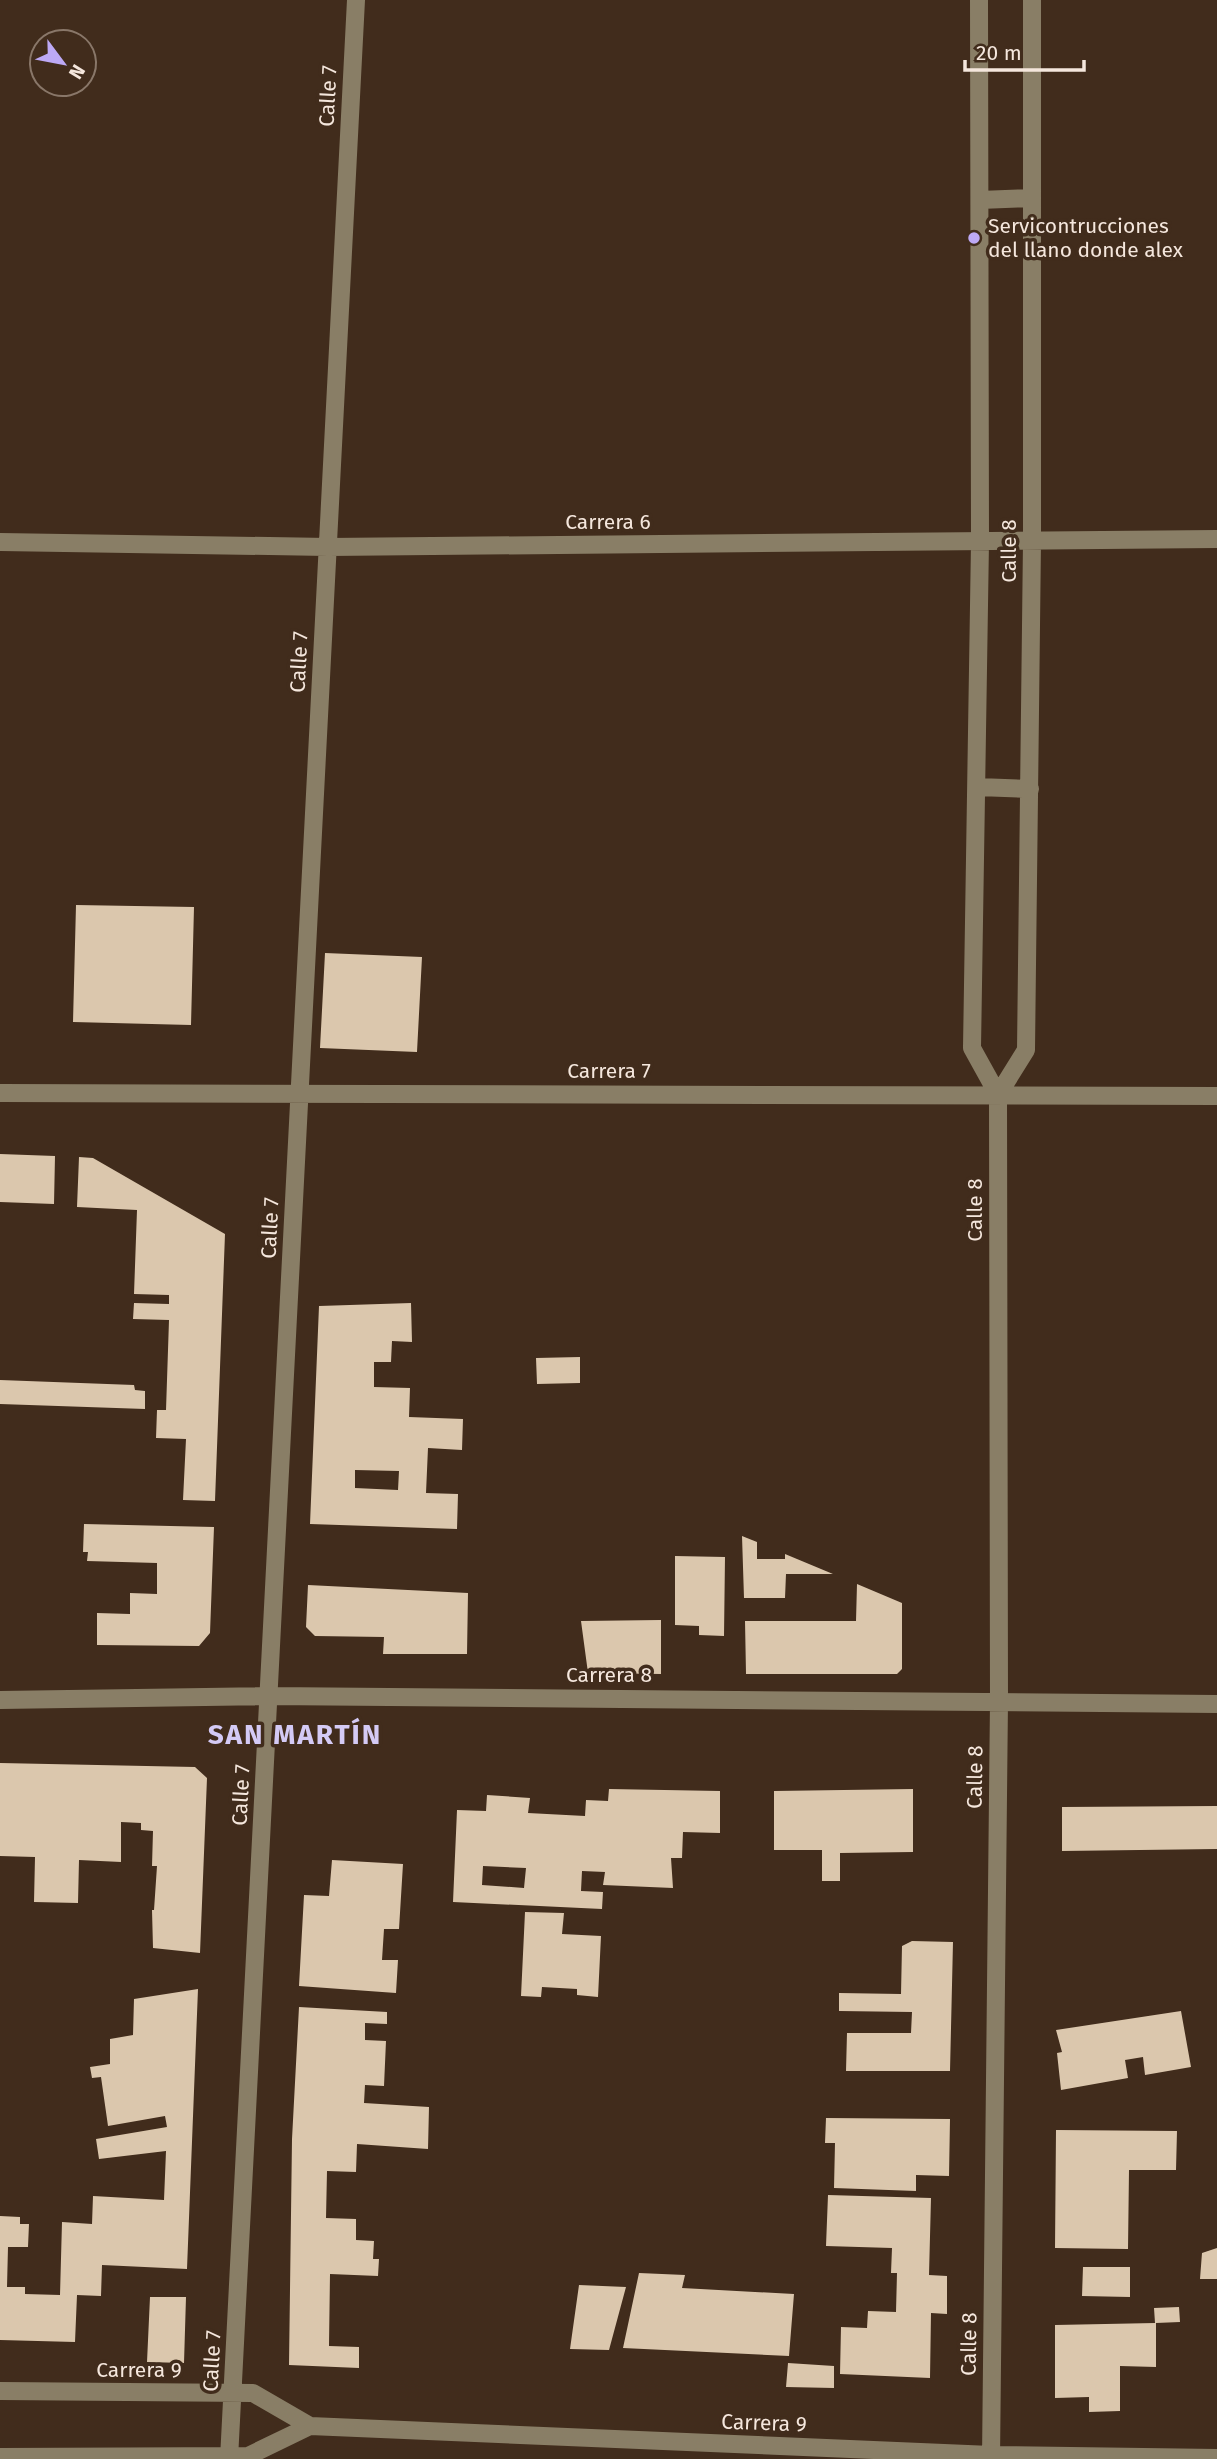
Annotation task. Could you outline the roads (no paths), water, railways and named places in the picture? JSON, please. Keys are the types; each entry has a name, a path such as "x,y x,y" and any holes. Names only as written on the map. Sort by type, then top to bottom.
{"street":[{"name":"Calle 7","path":"229,2458 356,0"},
{"name":"Calle 8","path":"979,0 980,542 972,1048 998,1095 999,1700 991,2457"},
{"name":"Calle 8","path":"998,1095 1026,1050 1032,541 1032,0"},
{"path":"980,200 1031,198"},
{"name":"Carrera 6","path":"0,542 328,547 1217,539"},
{"path":"978,787 1030,789"},
{"name":"Carrera 7","path":"0,1093 1217,1096"},
{"name":"Carrera 8","path":"0,1700 269,1696 999,1700 1217,1704"},
{"name":"Carrera 9","path":"0,2391 253,2393 310,2427"},
{"name":"Carrera 9","path":"0,2456 229,2458 248,2456 310,2427 991,2457 1217,2458"}],"place":[{"name":"Servicontrucciones del llano donde alex","path":"974,238"}],"district":[{"name":"SAN MARTÍN","path":"295,1734"}]}
